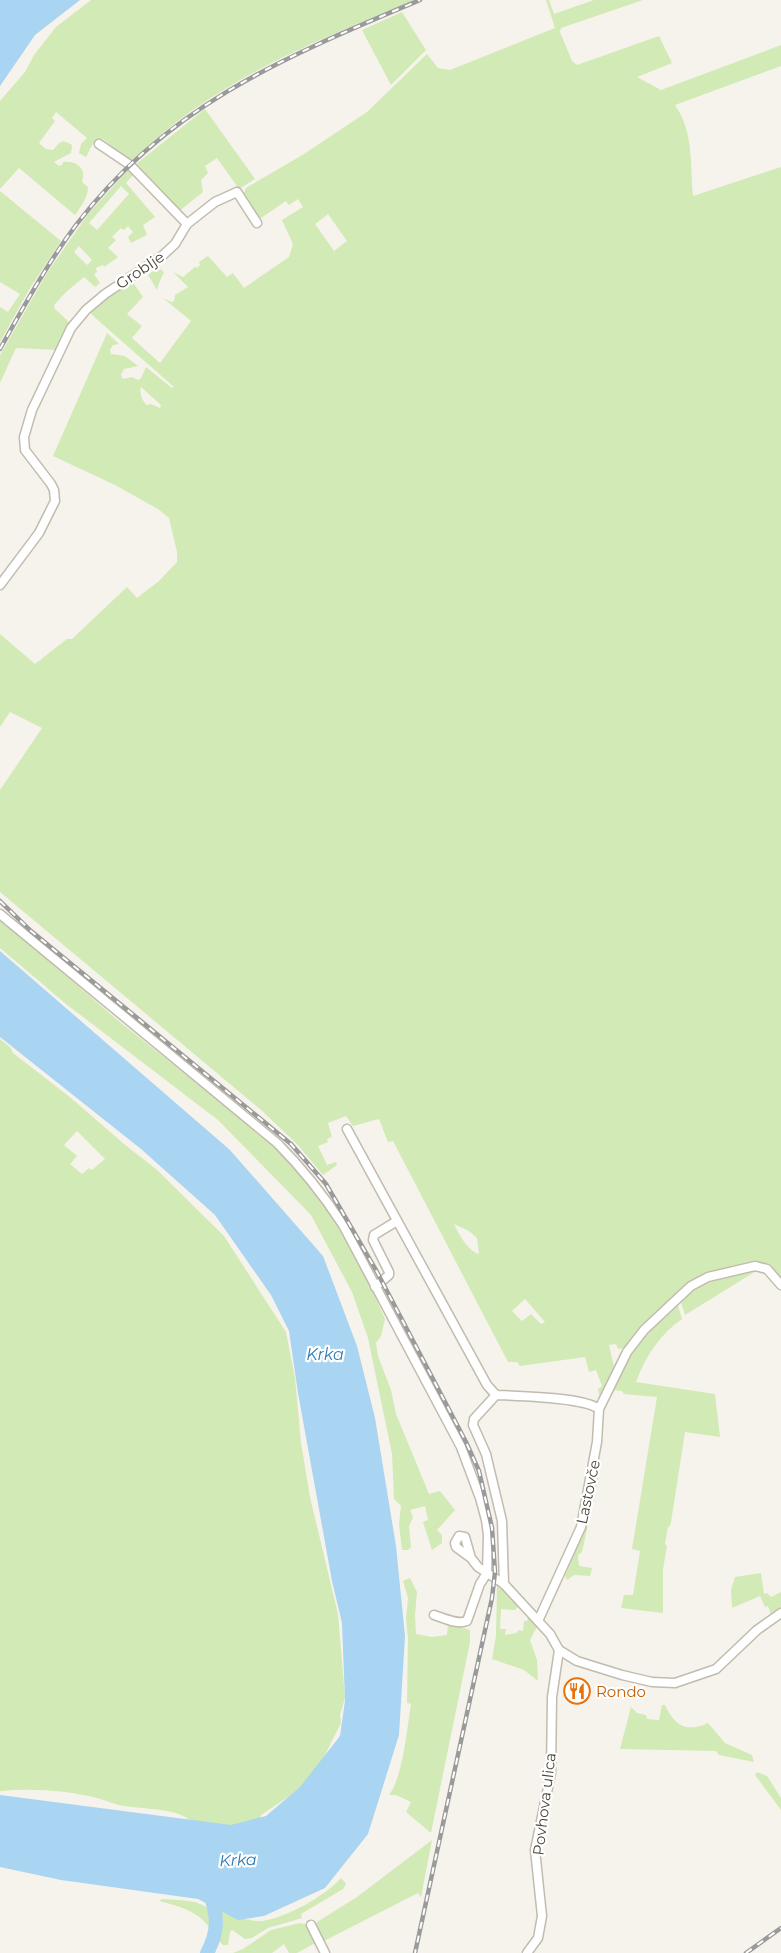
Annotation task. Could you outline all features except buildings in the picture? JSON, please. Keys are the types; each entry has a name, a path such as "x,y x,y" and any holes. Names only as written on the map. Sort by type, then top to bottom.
{"street":[{"path":"99,144 130,165 187,224"},
{"name":"Groblje","path":"0,585 39,533 55,501 51,484 25,450 24,437 32,410 71,328 86,310 105,294 176,244 187,224 215,202 237,192 257,223"},
{"path":"0,914 277,1143 323,1194 343,1225 461,1447 486,1520 487,1573 480,1584 467,1621 454,1622 434,1615"},
{"path":"347,1129 487,1385 496,1395 589,1404 599,1409 627,1352 645,1330 691,1286 708,1277 755,1266 767,1269 781,1285"},
{"path":"375,1287 389,1275 389,1272 373,1240 374,1235 397,1221"},
{"path":"496,1395 474,1419 473,1425 486,1454 502,1521 504,1584"},
{"name":"Lastovče","path":"538,1621 581,1527 597,1443 599,1409"},
{"path":"471,1558 478,1567 504,1584 550,1634 559,1650 577,1660 652,1682 675,1683 716,1669 757,1630 781,1612"},
{"name":"Povhova ulica","path":"526,1953 538,1938 542,1916 542,1894 535,1850 551,1773 552,1697 559,1650"},
{"path":"311,1925 325,1953"}],"green space":[{"path":"91,0 415,0 264,67 194,109 131,162 103,139 92,145 86,157 79,153 81,144 87,138 56,112 52,118 55,121 39,143 46,149 53,150 62,141 72,145 71,153 54,162 59,166 63,162 72,162 82,169 82,182 88,187 88,191 75,215 19,168 0,189 0,101 25,72 34,55 56,27"},
{"path":"546,0 549,0 554,14 594,0 643,0 561,28 560,32 572,61 577,65 659,36 672,63 637,77 661,90 781,45 781,66 675,105 688,137 693,196 781,167 781,1278 761,1268 685,1315 680,1299 689,1292 723,1276 753,1268 752,1264 703,1277 682,1290 629,1347 618,1349 616,1344 609,1345 615,1371 600,1401 598,1389 602,1386 596,1370 589,1372 585,1357 520,1366 517,1362 508,1362 393,1141 388,1142 379,1119 353,1126 346,1116 328,1123 332,1137 327,1139 328,1142 318,1146 327,1165 336,1162 337,1165 323,1175 297,1144 260,1109 0,892 0,790 42,728 10,712 0,727 0,634 35,664 67,639 72,639 127,587 137,598 159,581 177,562 169,518 158,509 115,485 53,456 107,333 119,344 113,345 110,350 111,354 125,356 138,366 124,369 121,375 123,379 132,377 138,380 146,367 172,388 174,387 92,315 90,309 130,278 143,297 127,314 142,326 132,338 160,363 191,321 163,298 174,301 175,295 188,287 173,272 183,277 195,267 197,268 200,265 199,262 208,256 227,277 233,273 244,288 289,257 293,244 282,220 303,207 298,199 289,205 286,201 261,218 257,217 243,195 246,188 304,154 367,112 427,54 438,68 450,70 555,28","holes":["328,214 347,241 334,251 315,224","141,387 161,405 160,408 151,404 147,405 141,397","454,1224 469,1231 477,1238 479,1254 467,1246","525,1299 545,1322 541,1324 531,1314 522,1321 512,1311"]},
{"path":"402,12 426,50 391,85 362,30"},
{"path":"205,109 255,179 239,189 217,158 205,166 208,173 201,180 203,192 178,212 135,165"},
{"path":"130,168 135,173 126,183 155,217 143,225 147,235 131,243 128,237 133,232 128,226 124,230 121,228 112,237 116,240 108,248 118,257 104,267 103,265 96,268 97,272 94,274 100,283 95,287 84,277 54,305 55,309 70,323 57,350 16,348 0,383 0,355 47,273 89,213","holes":["121,186 129,194 97,230 89,223","79,246 92,260 87,265 74,252"]},
{"path":"0,191 61,241 30,288 0,342 0,307 8,312 20,294 0,282"},
{"path":"158,267 164,272 157,290 148,275"},
{"path":"0,918 115,1018 265,1138 321,1195 336,1218 364,1272 385,1319 381,1336 376,1343 378,1356 391,1390 396,1414 429,1494 440,1491 455,1510 437,1530 442,1535 442,1543 432,1550 423,1522 428,1520 425,1506 410,1510 413,1517 409,1526 411,1547 408,1550 402,1550 399,1524 401,1506 394,1499 392,1454 368,1338 352,1292 311,1215 218,1120 66,1004 0,948"},
{"path":"0,1039 10,1047 13,1053 156,1169 224,1236 286,1332 295,1378 301,1443 310,1497 338,1614 345,1698 340,1715 341,1723 316,1773 291,1795 261,1815 259,1823 240,1827 191,1821 168,1811 121,1805 61,1791 0,1791","holes":["77,1131 105,1159 92,1170 89,1168 82,1174 70,1164 77,1156 64,1145"]},
{"path":"677,1302 682,1319 654,1347 636,1382 715,1394 720,1437 685,1432 671,1522 665,1544 667,1546 663,1569 663,1613 621,1608 624,1595 633,1595 640,1551 632,1549 657,1397 624,1394 622,1391 611,1390 641,1338"},
{"path":"599,1475 582,1552 578,1555 579,1566 592,1568 590,1576 574,1575 567,1580 565,1576 586,1527"},
{"path":"761,1573 764,1594 767,1593 771,1597 781,1592 781,1610 771,1615 768,1606 765,1607 760,1596 732,1608 731,1590 735,1577"},
{"path":"410,1578 417,1592 416,1634 432,1637 447,1635 448,1623 470,1630 470,1642 431,1833 406,1812 411,1802 396,1795 389,1795 401,1765 411,1704 407,1703 408,1598 403,1581"},
{"path":"500,1585 519,1606 515,1610 501,1609 500,1629 506,1629 505,1635 516,1633 519,1630 523,1631 524,1621 528,1618 538,1625 530,1640 537,1660 538,1681 524,1670 492,1659 496,1636 497,1586"},
{"path":"662,1705 665,1705 677,1723 682,1726 693,1727 708,1723 725,1743 752,1755 754,1762 719,1755 716,1751 620,1749 631,1707 637,1713 646,1715 647,1719 659,1720"},
{"path":"757,1772 767,1776 781,1798 781,1810 755,1775"},
{"path":"432,1840 421,1897 418,1893 322,1942 315,1925 317,1922 357,1897"},
{"path":"341,1878 346,1884 343,1889 301,1914 302,1918 268,1928 252,1938 245,1939 232,1930 228,1945 223,1945 217,1939 220,1911 251,1920 272,1919 304,1905 325,1892"},
{"path":"162,1899 191,1901 207,1907 212,1913 213,1933 197,1915 159,1901"},
{"path":"300,1923 308,1925 317,1942 297,1953 289,1953 284,1944 272,1953 233,1953 271,1930"}],"water":[{"path":"0,0 80,0 35,35 0,86"},
{"name":"Krka","path":"0,951 230,1150 323,1256 357,1346 375,1418 396,1546 405,1636 399,1735 368,1834 325,1888 264,1916 238,1920 198,1899 61,1880 0,1867 0,1795 231,1825 266,1816 300,1787 340,1736 345,1701 342,1623 332,1581 289,1331 271,1295 215,1215 141,1149 0,1037"}],"waterway":[{"path":"207,1953 214,1937 216,1923 209,1892"}],"railway":[{"path":"0,349 27,301 76,225 112,183 150,147 190,116 232,88 276,64 420,0"},
{"path":"0,901 31,931 291,1144 326,1184 377,1272 479,1471 492,1528 495,1572 492,1598 415,1953"},
{"path":"746,1953 781,1928"}],"place":[{"name":"Rondo","path":"577,1691"}]}
